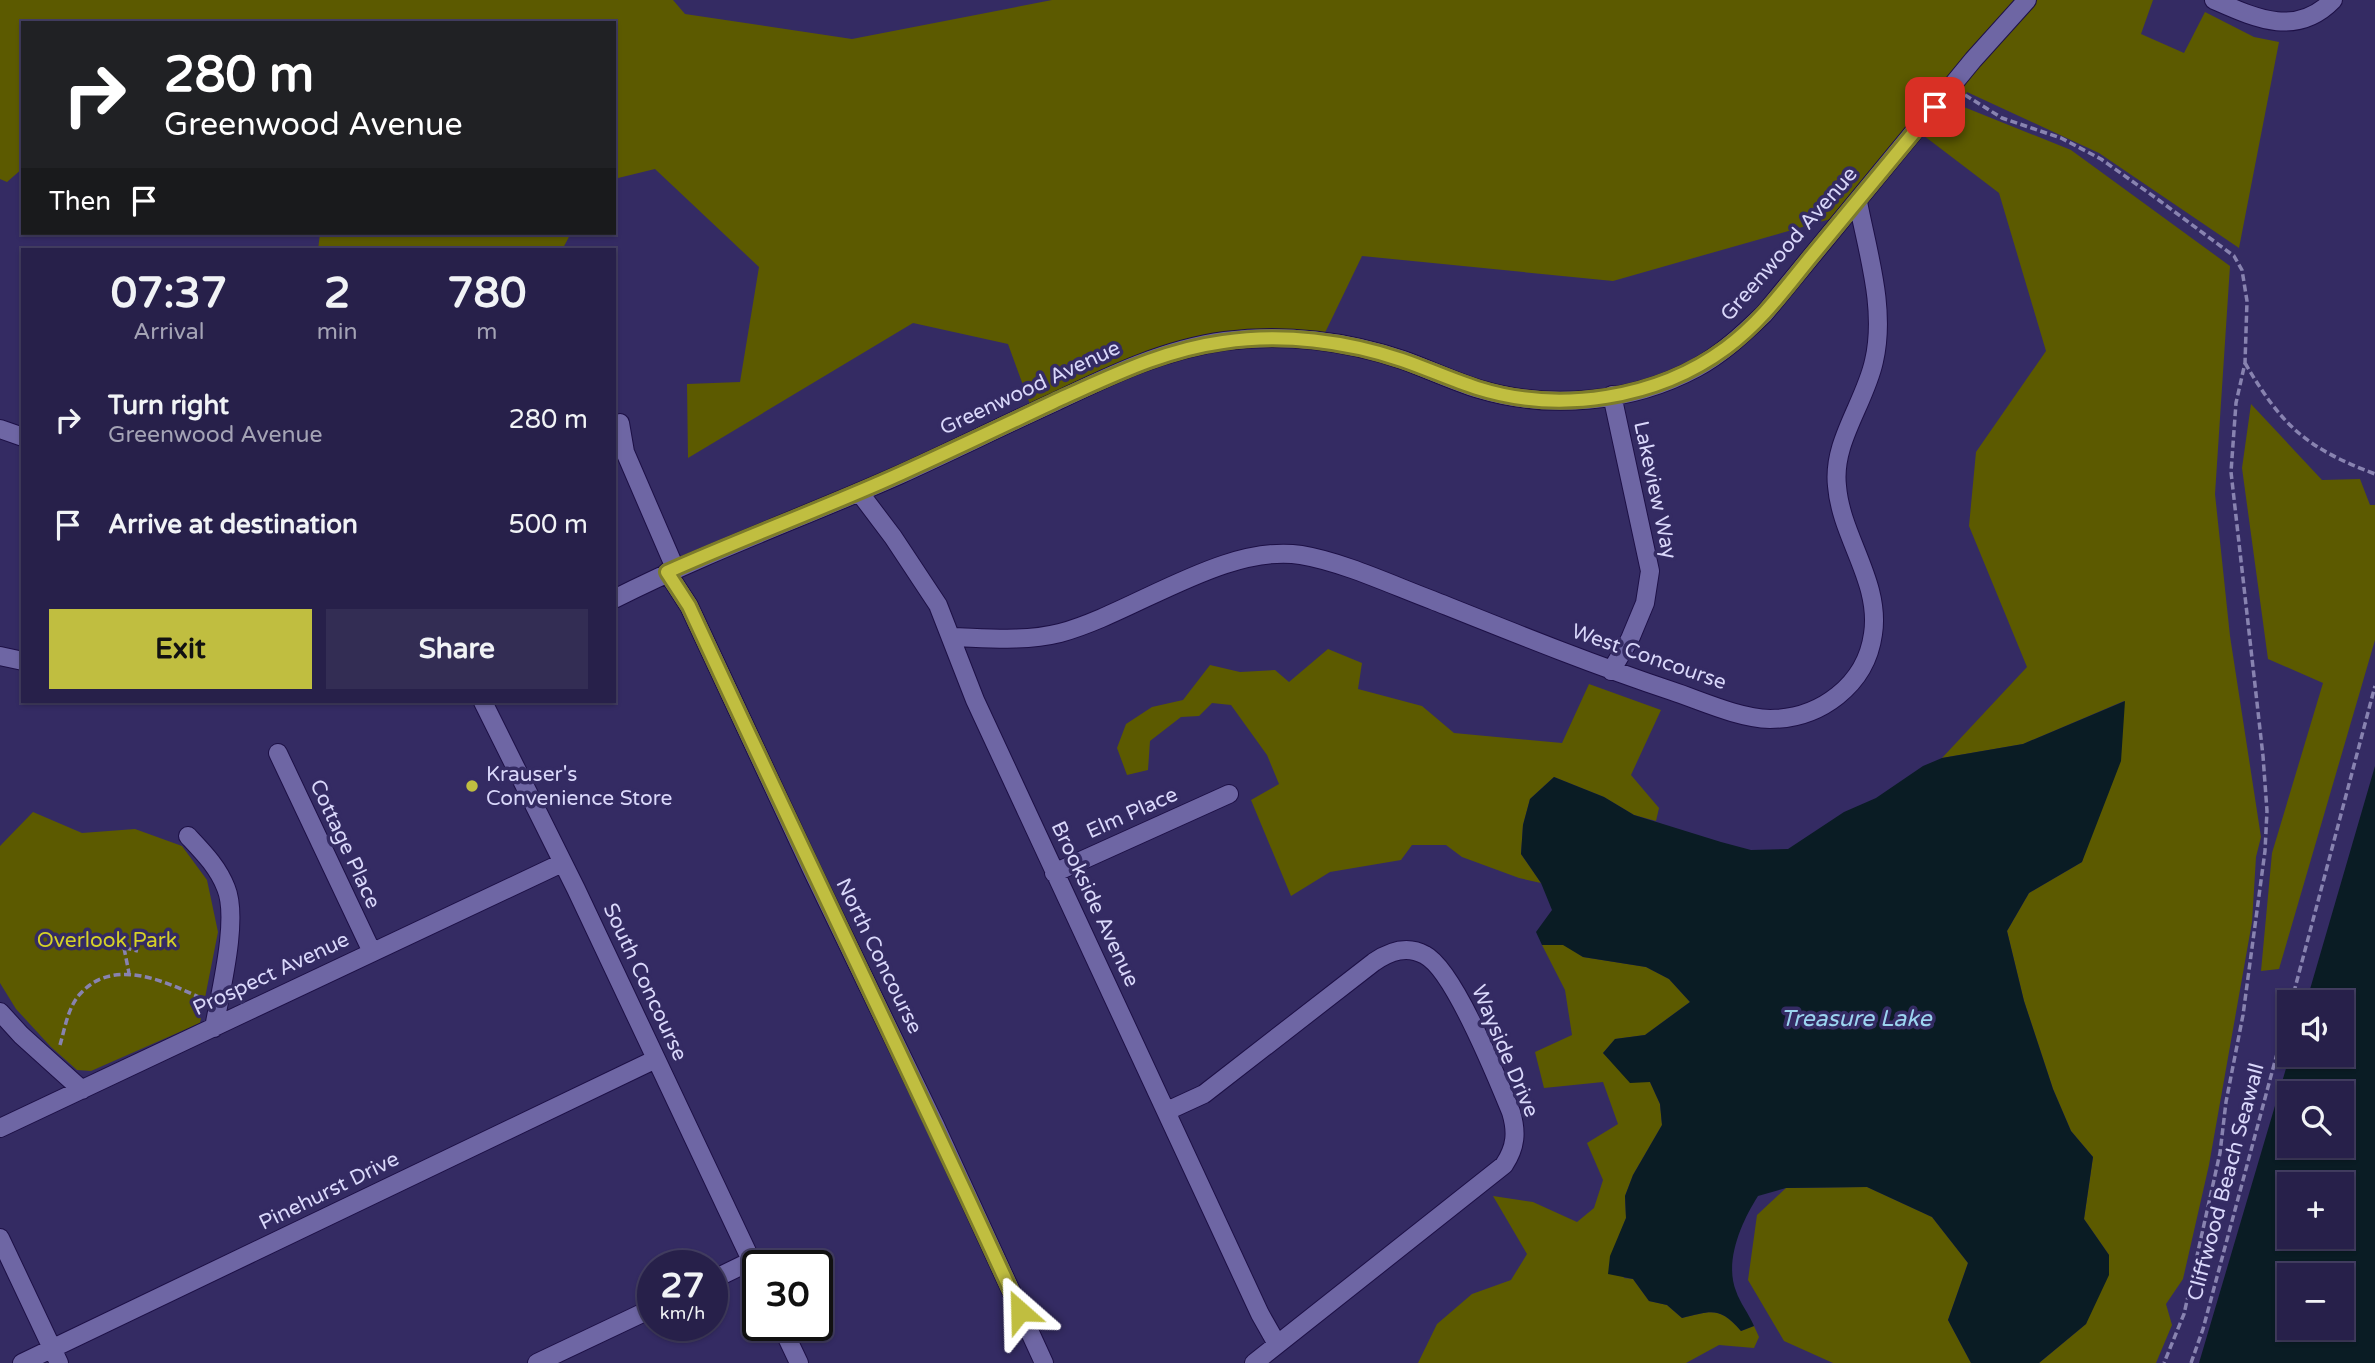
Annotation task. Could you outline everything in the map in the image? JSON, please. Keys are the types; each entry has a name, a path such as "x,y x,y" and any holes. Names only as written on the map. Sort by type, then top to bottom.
{"street":[{"name":"Greenwood Avenue","path":"616,597 671,570 859,492 1134,365 1177,350 1225,341 1287,339 1352,347 1400,359 1479,389 1522,399 1567,402 1612,396 1672,379 1725,349 1764,314 1952,86 2027,0"},
{"path":"2214,0 2269,22 2287,22 2316,13 2333,0"},
{"name":"West Concourse","path":"951,637 1019,639 1061,632 1104,617 1228,563 1258,555 1285,553 1318,559 1383,581 1611,671 1740,713 1766,719 1790,718 1823,707 1840,695 1856,677 1868,655 1873,635 1874,604 1842,517 1836,486 1842,445 1865,389 1877,346 1877,301 1858,202"},
{"name":"Lakeview Way","path":"1611,671 1630,639 1645,603 1650,571 1612,396"},
{"name":"North Concourse","path":"620,423 625,452 671,570 935,1125 1041,1362"},
{"path":"0,429 21,436"},
{"name":"Brookside Avenue","path":"859,492 938,605 975,700 1054,873 1260,1314 1277,1344"},
{"path":"0,656 21,661"},
{"name":"South Concourse","path":"486,705 746,1250"},
{"name":"Cottage Place","path":"278,753 372,952"},
{"name":"Elm Place","path":"1054,873 1229,794"},
{"path":"188,836 209,858 221,876 230,902 229,938 214,1028"},
{"name":"Prospect Avenue","path":"0,1128 562,863"},
{"name":"Wayside Drive","path":"1167,1111 1204,1094 1374,962 1385,954 1401,950 1426,955 1438,965 1453,985 1491,1066 1515,1126 1516,1138 1504,1165 1254,1363"},
{"path":"0,1012 21,1035 82,1090"},
{"name":"Pinehurst Drive","path":"22,1363 56,1356 656,1059"},
{"path":"0,1238 56,1356"},
{"path":"537,1363 637,1316"},
{"path":"789,1341 799,1363"}],"path":[{"path":"1952,86 2002,118 2061,138 2101,159 2234,256 2242,270 2248,301 2245,363 2236,403 2231,472 2254,657 2263,756 2267,811 2265,851 2243,1015 2226,1102 2220,1153 2184,1314 2164,1363"},
{"path":"2245,363 2260,390 2283,421 2318,449 2375,474"},
{"path":"2294,990 2375,686"},
{"path":"104,943 138,951"},
{"path":"124,948 130,974"},
{"path":"54,1065 68,1017 80,994 101,980 130,974 171,984 218,1006"},
{"name":"Cliffwood Beach Seawall","path":"2191,1363 2203,1329 2277,1054"}],"green space":[{"path":"0,0 673,0 685,14 852,39 1052,0 2153,0 2141,34 2184,53 2205,12 2254,37 2279,42 2239,248 2099,153 1967,92 1959,105 2071,150 2230,266 2215,494 2230,636 2261,837 2256,857 2252,922 2209,1165 2183,1279 2166,1304 2172,1325 2156,1363 2039,1363 2086,1324 2109,1255 2084,1219 2093,1157 2071,1131 2053,1089 2024,1001 2007,931 2029,893 2082,862 2124,701 2023,744 1942,758 2027,667 1969,526 1976,452 2046,351 1999,193 1915,129 1834,218 1613,281 1362,256 1321,341 1139,359 1031,407 1008,344 913,323 688,458 687,384 740,382 759,267 655,169 616,179 616,21 21,21 21,170 7,182 0,179"},
{"path":"320,235 570,235 563,248 318,248"},
{"path":"2251,404 2322,480 2360,479 2370,505 2375,505 2375,640 2279,969 2261,971 2272,853 2323,683 2268,659 2242,468"},
{"path":"1328,649 1362,663 1358,689 1422,706 1454,733 1562,743 1589,684 1661,710 1631,775 1659,808 1656,821 1634,815 1604,797 1554,777 1530,799 1523,825 1521,854 1541,883 1519,878 1462,857 1446,845 1412,845 1401,860 1330,872 1291,896 1251,800 1279,784 1267,755 1231,705 1212,703 1199,716 1181,717 1150,741 1148,770 1127,775 1117,748 1126,724 1152,707 1183,700 1210,665 1240,672 1275,670 1289,682"},
{"name":"Overlook Park","path":"33,812 82,833 135,829 182,846 207,880 218,932 200,1023 91,1071 77,1070 51,1047 16,1009 0,983 0,846"},
{"path":"1563,944 1583,957 1646,967 1669,979 1690,1002 1645,1035 1615,1039 1603,1053 1616,1066 1650,1082 1660,1104 1662,1125 1633,1175 1625,1196 1626,1218 1619,1236 1624,1278 1633,1279 1649,1301 1667,1305 1682,1318 1714,1312 1727,1317 1741,1331 1754,1326 1759,1337 1754,1348 1719,1345 1686,1363 1418,1363 1437,1324 1472,1294 1511,1280 1527,1254 1493,1196 1533,1202 1577,1222 1594,1208 1603,1180 1587,1143 1618,1124 1603,1082 1544,1088 1535,1052 1572,1035 1565,990 1542,945"},
{"path":"1867,1187 1932,1217 1968,1263 1948,1320 1971,1363 1833,1363 1784,1341 1748,1280 1757,1215 1786,1188"}],"water":[{"name":"Treasure Lake","path":"2125,701 2121,761 2082,862 2029,893 2007,931 2024,1001 2053,1089 2071,1131 2093,1157 2084,1219 2109,1255 2109,1275 2086,1324 2039,1363 1971,1363 1948,1320 1968,1263 1932,1217 1867,1187 1786,1188 1758,1196 1746,1217 1733,1254 1736,1291 1754,1326 1741,1331 1727,1317 1714,1312 1682,1318 1667,1305 1649,1301 1633,1279 1608,1274 1610,1256 1626,1218 1625,1196 1633,1175 1662,1125 1660,1104 1650,1082 1630,1083 1603,1053 1615,1039 1645,1035 1690,1002 1669,979 1646,967 1583,957 1563,945 1542,945 1536,932 1552,910 1541,883 1521,854 1523,825 1530,799 1554,777 1604,797 1634,815 1721,842 1751,850 1788,849 1844,812 1876,798 1923,766 1942,758 2023,744"},
{"path":"2375,766 2375,1363 2199,1363 2277,1099 2277,1158 2354,1158 2354,1081 2282,1081 2286,1067 2354,1067 2354,990 2310,990"}],"place":[{"name":"Krauser's Convenience Store","path":"472,786"}],"route":[{"path":"1020,1311 935,1125 689,606 667,572 900,474 1134,365 1177,350 1225,341 1315,341 1400,359 1479,389 1522,399 1546,401 1567,402 1612,396 1672,379 1725,349 1764,314 1935,107"}]}
